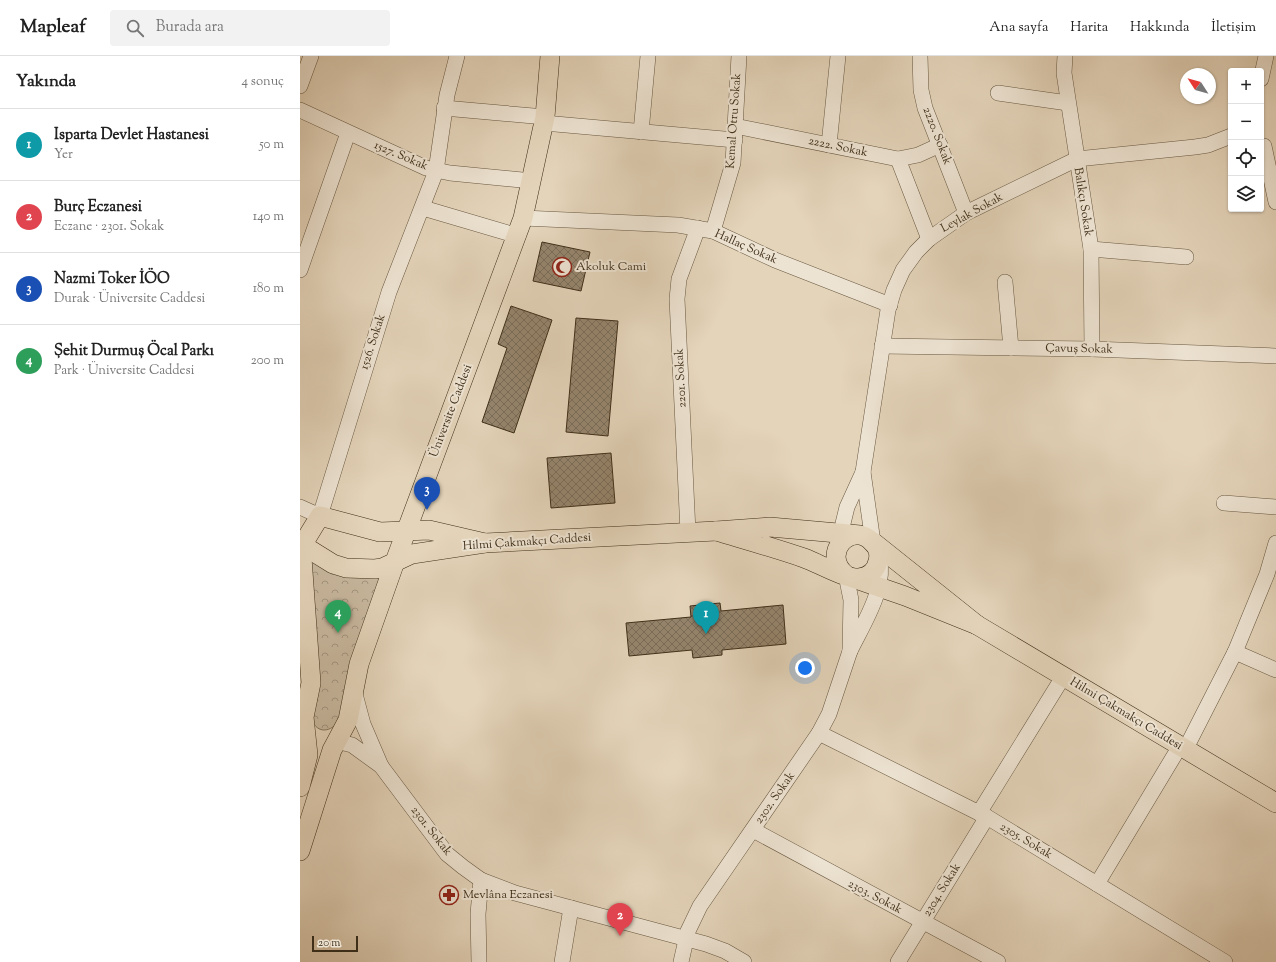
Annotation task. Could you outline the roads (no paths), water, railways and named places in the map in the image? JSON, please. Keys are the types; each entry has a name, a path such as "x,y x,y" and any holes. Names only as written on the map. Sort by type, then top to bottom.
{"main road":[{"name":"Üniversite Caddesi","path":"300,850 336,741 348,720 359,664 395,561 520,227 532,181 544,120 550,56"},
{"path":"300,786 308,755 303,730 303,707 311,683 302,565 302,545 320,516 374,530 429,530 485,543"},
{"name":"Hilmi Çakmakçı Caddesi","path":"302,545 332,564 346,568 382,568 412,554 485,543 770,527 838,542"},
{"name":"Hilmi Çakmakçı Caddesi","path":"716,531 805,558 977,626"},
{"path":"846,538 870,543 879,559 874,570 865,577 850,577 837,564 838,542 846,538"},
{"name":"Hilmi Çakmakçı Caddesi","path":"870,543 977,626 1276,804"},
{"path":"303,730 321,739 336,741"}],"street":[{"path":"300,86 311,56"},
{"name":"1526. Sokak","path":"320,516 389,292 436,171 444,108 456,56"},
{"path":"641,132 648,56"},
{"name":"Kemal Otru Sokak","path":"713,231 729,182 735,133 739,56"},
{"path":"829,145 838,56"},
{"name":"2220. Sokak","path":"920,56 921,90 925,108 966,214"},
{"name":"Balıkçı Sokak","path":"1065,56 1064,73 1091,249 1092,349"},
{"path":"1263,68 1266,56"},
{"path":"998,93 1068,102"},
{"name":"2222. Sokak","path":"444,108 641,132 735,133 829,145 898,159 918,155 940,145"},
{"name":"1527. Sokak","path":"300,110 417,165 436,171 532,181"},
{"path":"300,270 348,133"},
{"name":"Leylak Sokak","path":"870,543 863,472 882,346 890,305 903,270 916,252 929,239 966,214 1076,159 1195,147 1208,145 1228,137"},
{"path":"1267,145 1276,202"},
{"path":"898,159 929,239"},
{"name":"Hallaç Sokak","path":"422,208 520,227 698,228 713,231 775,260 890,305"},
{"name":"2201. Sokak","path":"688,532 677,299 682,268 698,228"},
{"path":"1091,249 1186,257"},
{"path":"1005,282 1009,312 1010,348"},
{"name":"Çavuş Sokak","path":"882,346 1092,349 1276,356"},
{"name":"Leylak Sokak","path":"838,542 847,507 863,472"},
{"path":"1224,503 1276,507"},
{"path":"300,508 320,516"},
{"name":"2302. Sokak","path":"681,962 686,938 700,906 819,733 829,714 850,651 879,586 882,566 870,543"},
{"path":"1097,884 1183,748 1235,652 1267,574 1276,543"},
{"name":"2302. Sokak","path":"850,577 850,651"},
{"path":"1235,652 1276,670"},
{"name":"2304. Sokak","path":"898,962 1063,677"},
{"name":"2301. Sokak","path":"354,686 359,713 381,766 448,854 481,880 515,893 686,938 725,951 744,962"},
{"name":"2305. Sokak","path":"819,733 983,815 1097,884 1216,960"},
{"name":"2301. Sokak","path":"336,741 352,745 381,766"},
{"name":"2303. Sokak","path":"752,830 998,962"},
{"path":"479,962 478,914 481,880"},
{"path":"562,962 571,908"}],"place":[{"name":"Akoluk Cami","path":"562,267"},
{"name":"Nazmi Toker İÖO","path":"427,510"},
{"name":"Şehit Durmuş Öcal Parkı","path":"338,633"},
{"name":"Isparta Devlet Hastanesi","path":"706,634"},
{"name":"Mevlâna Eczanesi","path":"449,895"},
{"name":"Burç Eczanesi","path":"620,936"}]}
